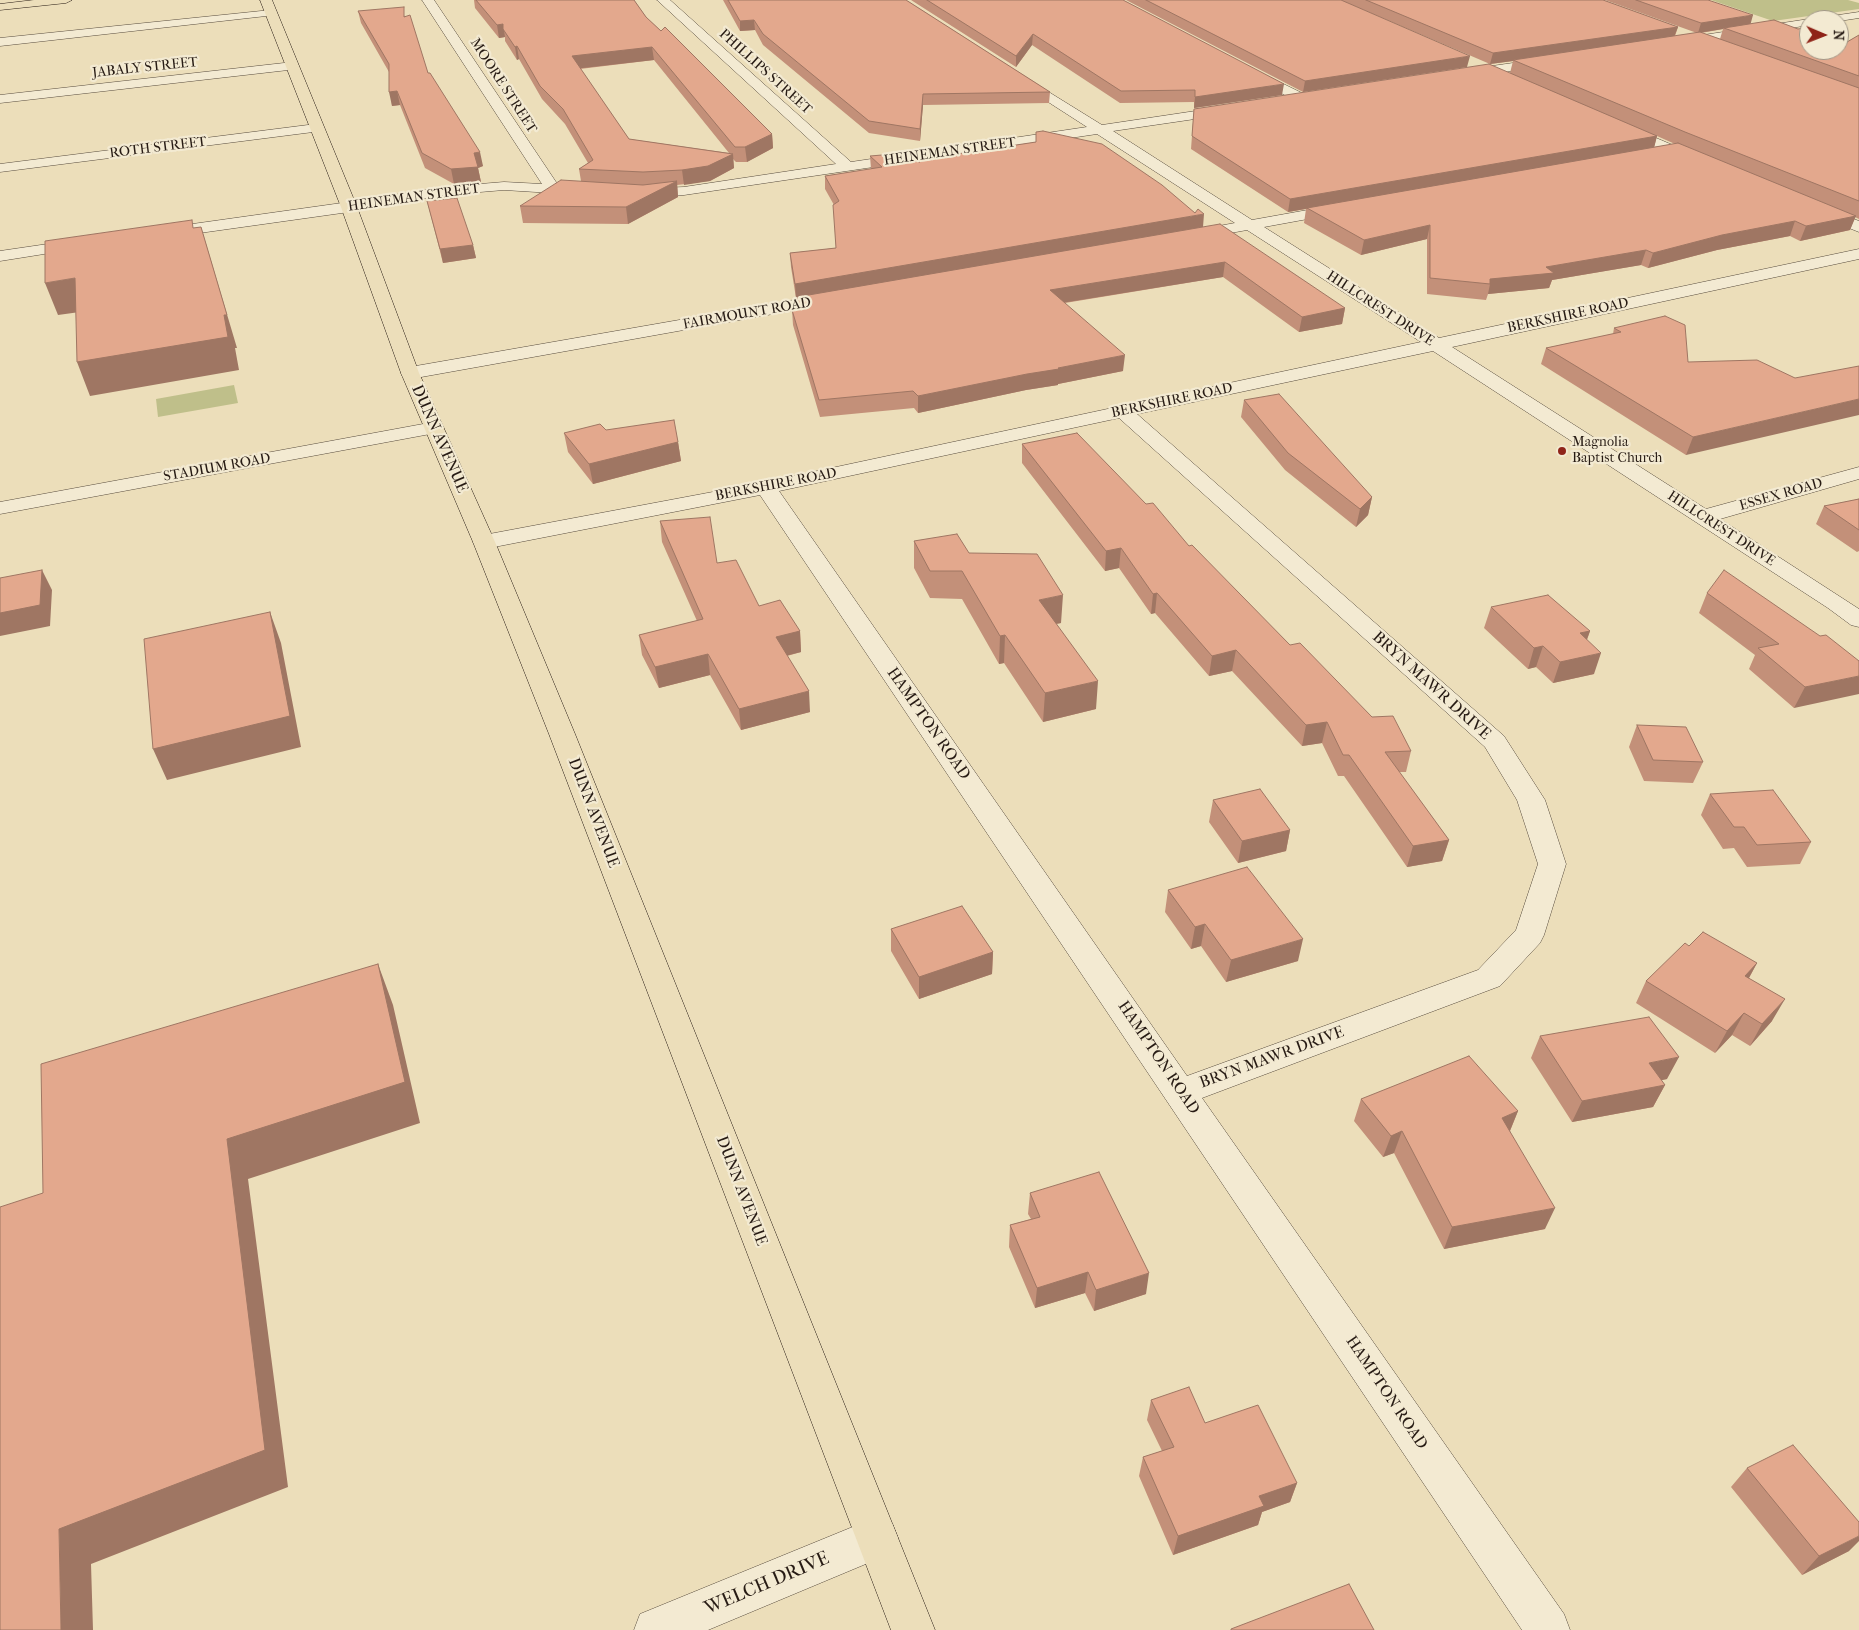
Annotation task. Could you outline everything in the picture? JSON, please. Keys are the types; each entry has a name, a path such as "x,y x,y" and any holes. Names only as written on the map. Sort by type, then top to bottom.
{"main road":[{"path":"0,7 66,0"},
{"name":"DUNN AVENUE","path":"266,0 349,207 410,373 484,542 591,806 913,1630"}],"street":[{"name":"MOORE STREET","path":"428,0 553,189"},
{"name":"PHILLIPS STREET","path":"663,0 848,167"},
{"path":"0,42 271,13"},
{"path":"1661,45 1799,24"},
{"path":"1671,30 1726,49"},
{"path":"1463,59 1516,82"},
{"path":"1455,76 1566,59"},
{"path":"1234,63 1308,98 1284,102"},
{"name":"HILLCREST DRIVE","path":"1000,65 1437,345 1859,620"},
{"name":"JABALY STREET","path":"0,99 293,66"},
{"name":"HEINEMAN STREET","path":"626,193 684,191 1245,108"},
{"path":"1604,120 1712,166"},
{"name":"ROTH STREET","path":"0,168 316,128"},
{"path":"1646,156 1675,151"},
{"name":"HEINEMAN STREET","path":"149,235 349,207 444,191 504,186 599,191"},
{"path":"1804,204 1859,228"},
{"path":"1172,239 1356,206"},
{"path":"0,256 100,242"},
{"name":"BERKSHIRE ROAD","path":"484,542 766,488 1859,254"},
{"name":"FAIRMOUNT ROAD","path":"410,373 849,296"},
{"name":"BRYN MAWR DRIVE","path":"1123,412 1495,742 1531,800 1552,864 1528,935 1490,978 1181,1092"},
{"name":"STADIUM ROAD","path":"0,508 434,428"},
{"name":"ESSEX ROAD","path":"1702,517 1859,473"},
{"name":"HAMPTON ROAD","path":"766,488 1548,1630"},
{"name":"WELCH DRIVE","path":"656,1630 877,1538"}],"green space":[{"path":"1711,0 1848,0 1859,3 1859,9 1799,10 1799,17 1773,21"},
{"path":"234,385 238,403 158,417 156,399"}],"building":[{"path":"476,0 634,0 646,17 661,31 665,27 772,134 745,147 735,147 652,47 572,56 629,139 733,154 708,166 682,170 643,172 579,169 593,160 563,109 540,86 517,46 515,47 503,29 503,24 497,25"},
{"path":"728,0 906,0 1050,92 923,94 920,129 869,121 763,34 754,20 740,21"},
{"path":"927,0 1123,0 1284,84 1195,97 1195,90 1121,91 1033,34 1016,56"},
{"path":"1146,0 1341,0 1470,56 1305,81"},
{"path":"1366,0 1603,0 1678,27 1493,53"},
{"path":"1636,0 1708,0 1753,15 1701,23"},
{"path":"404,7 404,17 410,15 428,73 430,73 480,152 474,153 478,167 451,169 422,153 397,91 389,92 389,64 358,11"},
{"path":"1774,20 1799,29 1799,55 1724,28"},
{"path":"1700,32 1859,88 1859,201 1685,132 1513,60"},
{"path":"1859,35 1859,76 1814,60 1849,60 1849,41"},
{"path":"1489,64 1657,136 1290,199 1192,136 1194,109"},
{"path":"1043,131 1102,144 1162,185 1195,213 1198,209 1204,214 795,284 790,253 836,248 833,205 839,201 825,176 882,167 870,156 882,155 920,162 917,160 1036,142 1036,132"},
{"path":"1678,143 1856,216 1806,226 1795,221 1722,235 1653,253 1646,250 1546,267 1554,273 1490,279 1490,284 1430,278 1430,225 1364,240 1307,208"},
{"path":"561,180 643,185 677,181 626,207 520,206"},
{"path":"457,198 473,245 440,249 427,201"},
{"path":"192,220 193,228 201,227 227,315 224,315 228,337 77,362 75,278 45,283 45,241"},
{"path":"1220,224 1345,308 1302,317 1225,262 1050,290 1125,355 918,396 913,391 819,400 792,310 799,308 797,297"},
{"path":"1665,316 1685,325 1688,362 1757,360 1795,378 1859,366 1859,399 1693,437 1546,348 1621,332 1614,328"},
{"path":"1279,394 1372,497 1360,509 1288,453 1244,400"},
{"path":"674,420 678,442 589,464 564,433 600,424 606,430"},
{"path":"1077,433 1146,504 1153,503 1189,546 1192,545 1290,645 1300,643 1372,717 1393,716 1411,751 1385,752 1449,840 1413,846 1349,755 1343,755 1327,722 1306,725 1236,650 1212,656 1157,593 1153,594 1121,548 1106,551 1022,444"},
{"path":"1859,499 1859,530 1824,506"},
{"path":"710,517 717,563 736,560 759,606 780,600 800,631 776,637 809,691 739,709 708,654 655,667 639,635 703,619 660,521"},
{"path":"957,534 969,553 1037,554 1063,595 1039,600 1098,681 1045,693 1005,635 1000,636 962,571 930,571 914,541"},
{"path":"42,570 40,605 0,613 0,578"},
{"path":"1724,570 1820,636 1826,635 1859,661 1859,676 1805,687 1758,648 1779,644 1707,593"},
{"path":"1548,595 1590,631 1580,633 1601,653 1560,662 1543,646 1534,648 1491,607"},
{"path":"270,612 290,716 153,749 144,639"},
{"path":"1637,725 1686,727 1703,762 1653,760"},
{"path":"1260,789 1290,830 1242,841 1213,800"},
{"path":"1773,790 1811,842 1757,845 1744,827 1734,827 1710,794"},
{"path":"1247,867 1303,939 1231,960 1205,924 1195,927 1168,890"},
{"path":"962,906 993,952 919,977 891,929"},
{"path":"1703,932 1757,963 1745,976 1785,999 1762,1024 1744,1013 1727,1031 1646,981 1685,943 1689,946"},
{"path":"378,964 405,1082 227,1139 265,1450 59,1529 61,1630 0,1630 0,1207 43,1193 41,1064"},
{"path":"1649,1017 1679,1057 1649,1063 1665,1085 1582,1101 1540,1036"},
{"path":"1469,1056 1518,1111 1502,1118 1555,1208 1452,1227 1402,1131 1391,1136 1361,1099"},
{"path":"1099,1172 1149,1273 1096,1290 1088,1272 1037,1288 1010,1225 1040,1217 1030,1193"},
{"path":"1189,1387 1205,1423 1258,1405 1297,1483 1259,1496 1264,1506 1178,1536 1143,1457 1174,1447 1151,1400"},
{"path":"1793,1445 1859,1522 1859,1536 1819,1556 1747,1468"},
{"path":"1349,1584 1374,1630 1231,1630 1231,1629"}],"place":[{"name":"Magnolia Baptist Church","path":"1562,451"}]}
